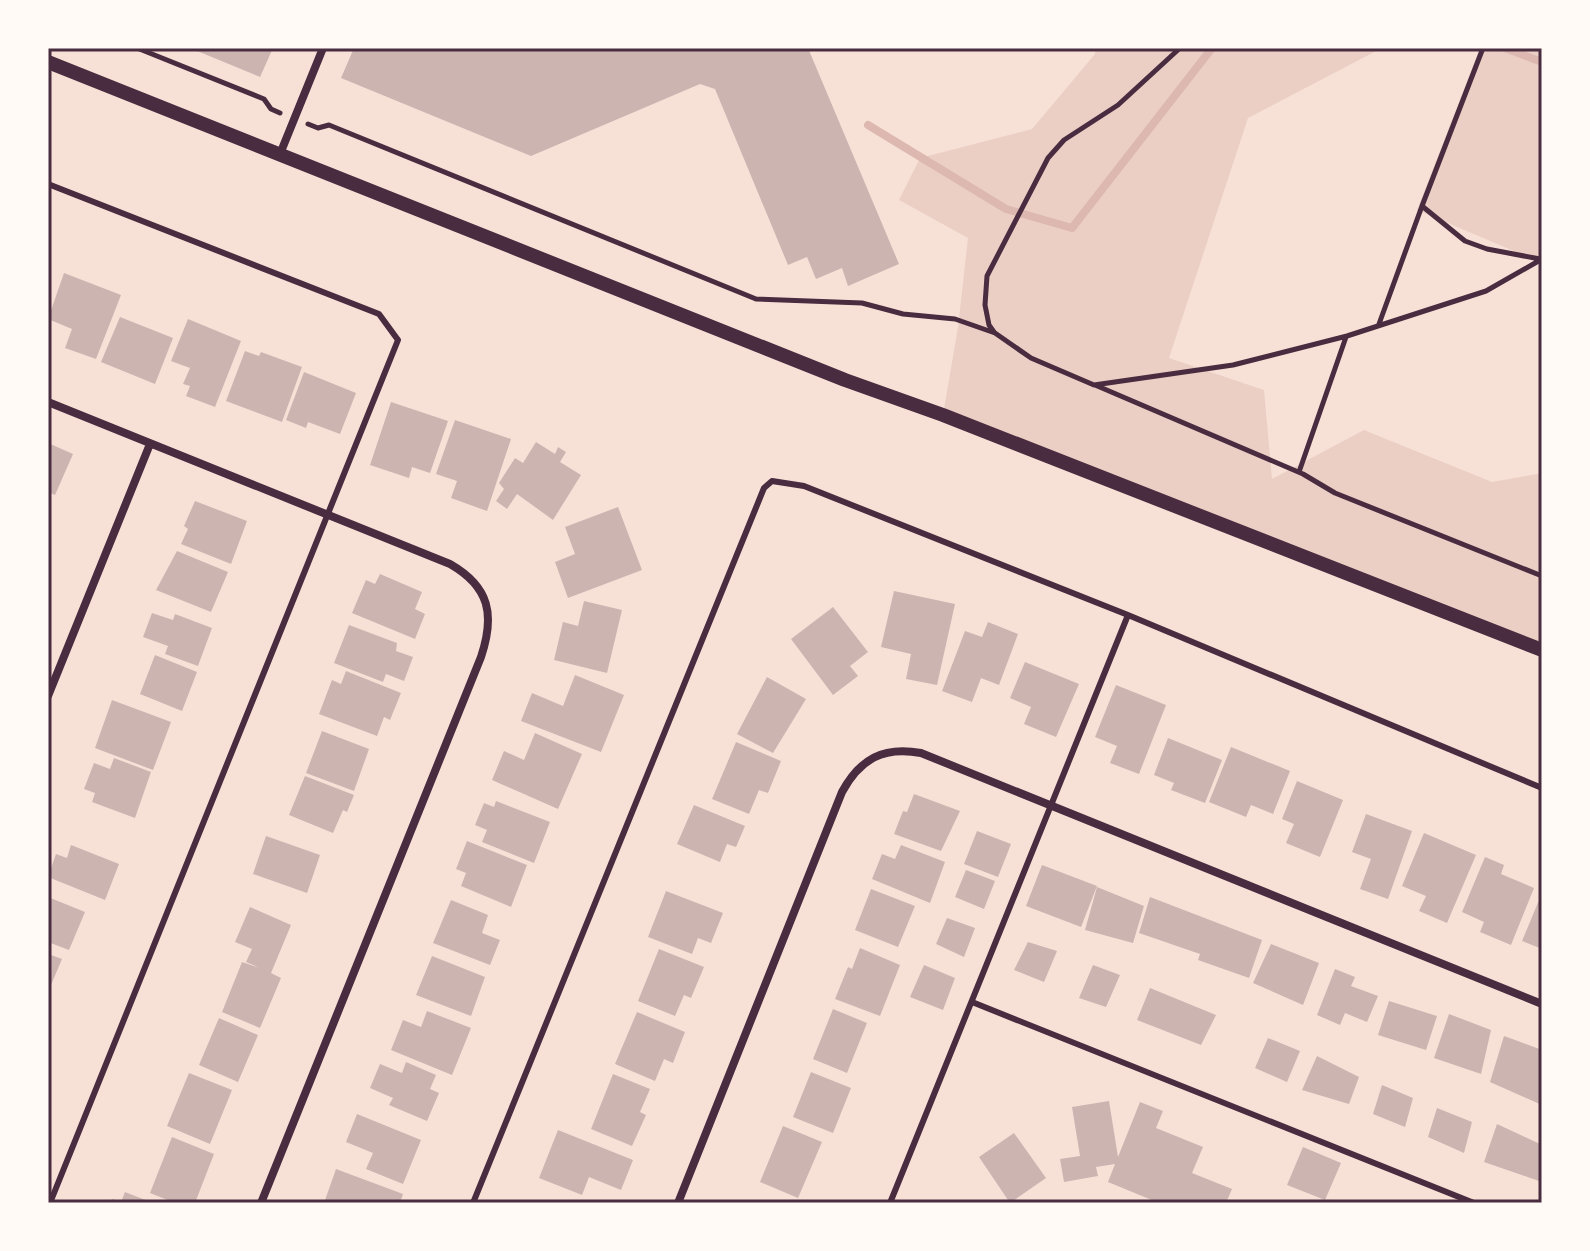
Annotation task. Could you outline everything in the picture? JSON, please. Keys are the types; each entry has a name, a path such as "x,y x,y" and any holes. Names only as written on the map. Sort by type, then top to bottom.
{"street":[{"path":"280,154 323,48"},
{"path":"48,62 845,380 943,415 1542,650"},
{"path":"48,402 462,571 477,584 488,609 489,627 481,657 261,1203"},
{"path":"48,696 150,444"},
{"path":"678,1203 842,792 863,762 902,749 921,753 1542,1004"}],"lane":[{"path":"48,184 379,314 398,340 50,1203"},
{"path":"473,1203 764,488 772,481 804,486 1128,615 1542,788"},
{"path":"890,1203 1128,615"},
{"path":"972,1002 1474,1203"}],"path":[{"path":"137,48 264,99 271,109"},
{"path":"995,333 989,325 985,305 987,276 1048,158 1064,140 1118,105 1180,48"},
{"path":"1379,324 1483,48"},
{"path":"318,128 329,125 756,299 862,303 903,314 955,319 995,333 1031,358 1299,472 1335,493 1542,576"},
{"path":"1422,206 1465,241 1487,249 1541,259"},
{"path":"1094,385 1233,365 1347,336 1486,291 1541,259"},
{"path":"1299,472 1347,336"}],"shaded area":[{"path":"1096,48 1382,48 1248,118 1169,358 1264,390 1272,479 1364,430 1492,482 1542,473 1542,652 943,415 958,327 968,238 899,200 920,158 1032,129 1095,54"},
{"path":"1480,48 1542,48 1542,263 1417,210"}],"building":[{"path":"190,48 273,48 260,77"},
{"path":"354,48 808,48 899,264 848,286 842,268 816,279 807,257 788,265 715,89 700,84 531,156 341,78"},
{"path":"64,273 121,295 96,359 65,348 72,329 48,319"},
{"path":"120,317 173,338 155,384 101,362"},
{"path":"188,319 241,341 215,407 186,396 190,386 183,384 190,368 171,361"},
{"path":"245,351 259,356 261,352 302,367 282,422 226,401"},
{"path":"304,372 356,393 340,434 308,422 306,428 286,420"},
{"path":"391,402 448,421 430,473 412,467 409,478 370,465"},
{"path":"455,420 511,439 487,511 451,498 457,481 436,474"},
{"path":"536,442 555,454 558,447 566,452 560,462 581,475 553,520 517,494 507,509 496,501 504,489 499,483 515,458 523,463"},
{"path":"48,443 73,454 55,495 48,492"},
{"path":"195,501 247,521 231,564 181,544 188,529 184,526"},
{"path":"618,507 642,570 568,598 555,562 575,554 565,527"},
{"path":"177,551 228,572 211,612 156,590"},
{"path":"380,574 422,592 415,609 425,614 415,639 352,613 366,580 375,584"},
{"path":"894,591 955,604 937,685 906,679 911,654 881,647"},
{"path":"584,601 622,610 607,673 554,660 563,622 578,626"},
{"path":"833,607 868,652 850,666 858,676 833,695 791,639"},
{"path":"152,613 173,620 175,614 212,628 198,666 165,654 168,646 143,637"},
{"path":"988,622 1018,634 999,685 981,678 972,702 942,691 965,631 982,637"},
{"path":"349,625 397,643 396,651 413,657 404,681 386,674 383,682 334,663"},
{"path":"155,655 197,672 182,711 140,694"},
{"path":"1025,662 1079,684 1056,737 1024,724 1031,707 1010,698"},
{"path":"346,671 401,693 390,720 384,717 377,736 319,714 332,680 341,684"},
{"path":"575,675 624,695 601,752 521,721 532,693 563,706"},
{"path":"767,677 806,699 773,753 737,734"},
{"path":"1116,685 1166,705 1139,774 1110,763 1117,746 1095,737"},
{"path":"112,700 171,722 153,770 95,748"},
{"path":"322,731 369,749 354,791 306,773"},
{"path":"535,733 582,754 558,809 492,780 504,751 524,760"},
{"path":"1168,738 1222,760 1205,803 1171,790 1174,783 1154,775"},
{"path":"736,742 781,761 768,793 759,790 749,814 712,799"},
{"path":"1231,747 1290,771 1273,814 1251,805 1246,817 1209,802"},
{"path":"114,758 151,772 135,818 92,802 95,793 84,789 94,763 110,769"},
{"path":"305,776 354,795 333,833 289,815"},
{"path":"1297,781 1343,800 1320,857 1286,843 1294,824 1282,819"},
{"path":"914,794 960,811 941,851 894,834"},
{"path":"496,801 550,822 534,863 482,842 487,830 475,825 484,803 494,807"},
{"path":"694,805 745,826 736,847 727,844 720,862 677,844"},
{"path":"1366,814 1412,831 1388,899 1360,889 1371,859 1352,852"},
{"path":"977,831 1011,844 998,877 964,864"},
{"path":"1424,833 1476,855 1447,923 1419,911 1426,896 1402,886"},
{"path":"266,836 320,855 307,893 253,874"},
{"path":"467,841 527,865 511,907 461,886 466,873 456,869"},
{"path":"71,845 119,864 105,900 48,877 56,854 67,858"},
{"path":"901,845 945,862 930,903 872,879 882,854 895,859"},
{"path":"1485,857 1504,865 1501,874 1534,888 1511,945 1480,932 1484,922 1462,912"},
{"path":"1042,865 1097,886 1081,927 1026,906"},
{"path":"966,870 995,881 984,909 955,897"},
{"path":"1097,887 1144,906 1133,943 1085,930"},
{"path":"871,889 915,906 898,947 855,930"},
{"path":"666,891 723,913 711,943 698,938 692,954 648,937"},
{"path":"1542,893 1542,949 1522,941"},
{"path":"48,897 85,912 69,950 48,942"},
{"path":"1150,897 1262,940 1249,978 1198,960 1200,954 1139,933"},
{"path":"451,900 488,915 482,933 500,940 490,965 433,943"},
{"path":"250,907 291,925 271,973 281,978 260,1028 222,1012 242,962 260,968 246,962 252,949 235,942"},
{"path":"947,918 975,928 964,957 936,944"},
{"path":"1028,942 1057,951 1044,982 1014,970"},
{"path":"1271,944 1319,963 1303,1005 1253,983"},
{"path":"860,948 900,965 880,1016 835,999 848,967 852,969"},
{"path":"659,949 704,967 691,998 684,995 675,1016 638,1001"},
{"path":"48,954 62,959 48,992"},
{"path":"432,956 485,977 471,1016 416,995"},
{"path":"924,965 955,978 943,1010 910,997"},
{"path":"1093,965 1120,975 1106,1007 1079,998"},
{"path":"1335,969 1355,977 1351,986 1378,996 1367,1022 1345,1013 1340,1025 1317,1015"},
{"path":"1150,988 1216,1015 1201,1045 1137,1020"},
{"path":"1389,1001 1437,1016 1426,1050 1378,1035"},
{"path":"833,1009 867,1023 847,1073 813,1059"},
{"path":"427,1011 471,1028 452,1075 391,1050 403,1020 421,1027"},
{"path":"637,1012 685,1032 673,1063 664,1059 655,1081 615,1064"},
{"path":"1449,1014 1491,1030 1481,1074 1434,1058"},
{"path":"219,1018 258,1035 238,1082 199,1065"},
{"path":"1504,1036 1542,1050 1542,1105 1490,1082"},
{"path":"1268,1038 1300,1051 1287,1082 1255,1068"},
{"path":"1317,1056 1359,1077 1349,1104 1302,1090"},
{"path":"406,1062 436,1075 430,1089 439,1093 427,1121 389,1105 393,1098 370,1088 380,1064 402,1073"},
{"path":"811,1072 851,1088 833,1133 793,1117"},
{"path":"189,1073 232,1090 210,1144 167,1126"},
{"path":"613,1074 650,1089 640,1112 646,1115 632,1146 591,1129"},
{"path":"1382,1085 1413,1098 1405,1127 1373,1114"},
{"path":"1109,1101 1118,1157 1140,1102 1163,1111 1156,1128 1203,1147 1192,1173 1232,1189 1226,1203 1159,1203 1108,1182 1115,1164 1096,1167 1098,1176 1064,1182 1060,1159 1080,1156 1072,1107"},
{"path":"1437,1108 1472,1122 1464,1153 1428,1137"},
{"path":"357,1114 421,1140 403,1184 366,1169 373,1153 346,1142"},
{"path":"1497,1124 1542,1145 1542,1182 1484,1162"},
{"path":"783,1126 822,1142 798,1198 760,1182"},
{"path":"558,1130 633,1160 621,1190 589,1177 582,1195 539,1178"},
{"path":"1014,1133 1046,1178 1010,1203 979,1157"},
{"path":"172,1137 214,1154 195,1203 175,1203 150,1193"},
{"path":"1303,1147 1341,1163 1325,1200 1287,1185"},
{"path":"336,1169 403,1194 400,1203 324,1203"},
{"path":"125,1192 153,1203 110,1203 112,1199 121,1202"}],"waterway":[{"path":"868,125 1006,209 1072,228 1212,48"},
{"path":"1505,48 1542,62"}]}
